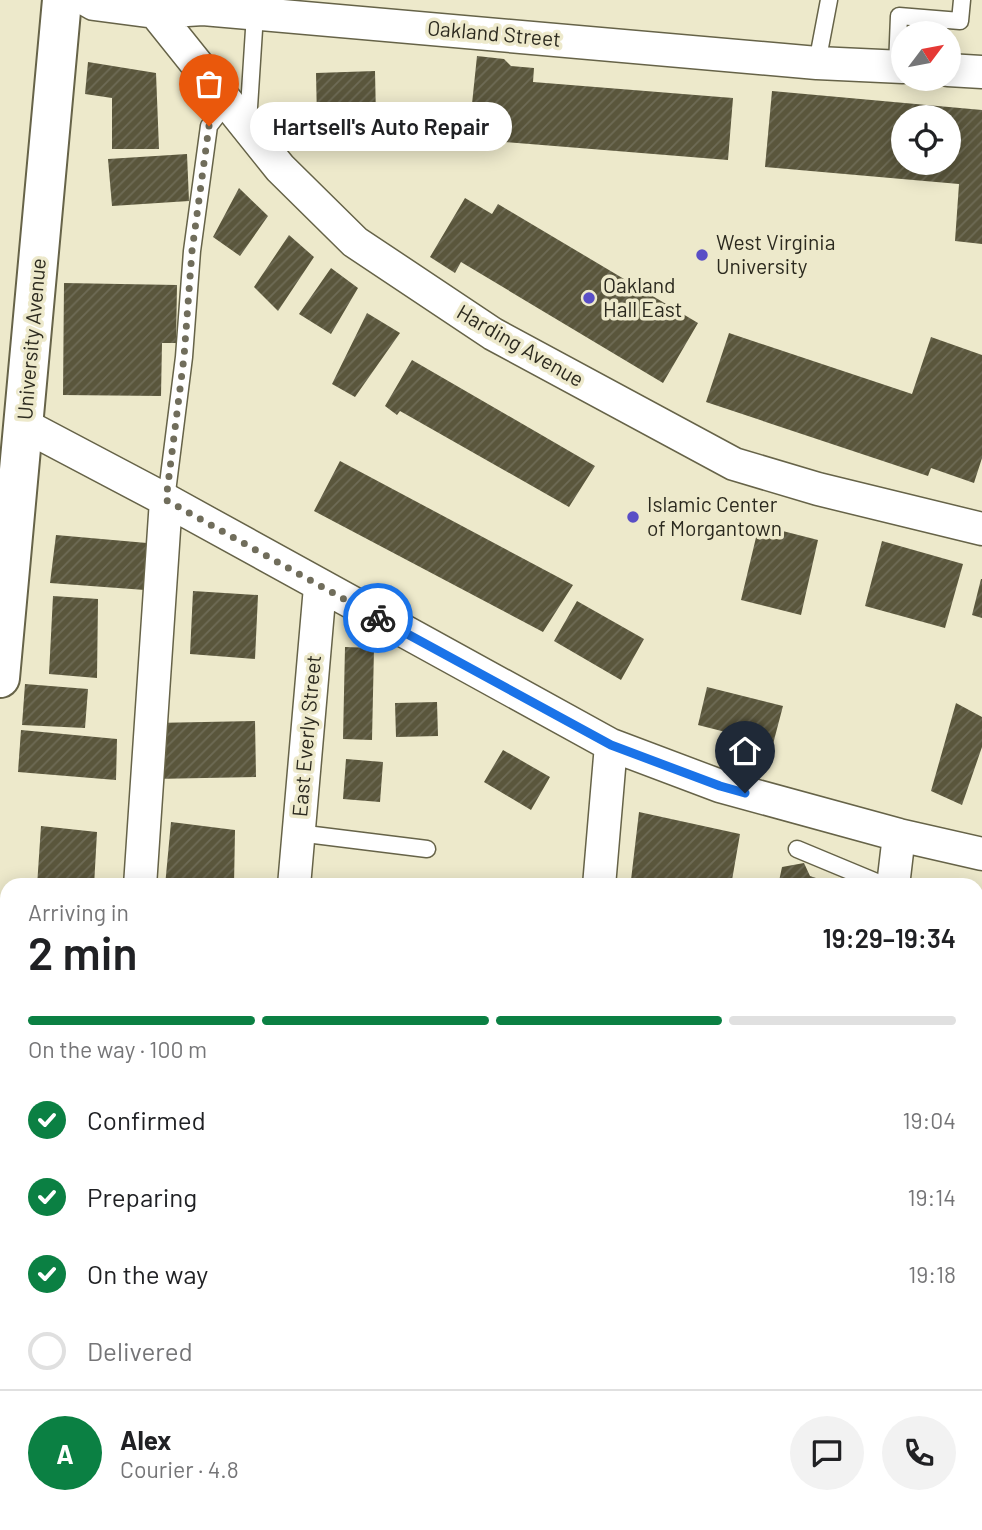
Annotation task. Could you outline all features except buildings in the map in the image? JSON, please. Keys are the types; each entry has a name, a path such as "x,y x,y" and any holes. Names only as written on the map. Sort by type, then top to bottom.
{"street":[{"name":"University Avenue","path":"0,678 3,612 24,425 62,0"},
{"name":"Oakland Street","path":"87,0 94,4 155,12 203,9 255,14 359,11 817,63 891,67"},
{"name":"Harding Avenue","path":"155,12 279,169 355,242 505,341 734,464 818,489 982,529"},
{"path":"961,71 982,72"},
{"path":"24,425 166,500 611,745 720,786 899,835 982,854"},
{"path":"141,878 166,500"},
{"name":"East Everly Street","path":"295,878 320,587"},
{"path":"600,878 611,745"},
{"path":"894,878 899,835"}],"lane":[{"path":"817,63 829,0"},
{"path":"899,21 899,16 960,21 962,0"},
{"path":"247,129 255,14"},
{"path":"166,500 184,357 193,240 209,126 227,103"},
{"path":"298,833 427,849"},
{"path":"797,849 867,878"}],"way so far":[{"path":"209,126 197,206 184,357 166,500 378,618"}],"place":[{"name":"Hartsell's Auto Repair","path":"209,126"},
{"name":"West Virginia University","path":"702,255"},
{"name":"Oakland Hall East","path":"589,298"},
{"name":"Islamic Center of Morgantown","path":"633,517"}],"route":[{"path":"378,618 611,745 745,793"}]}
